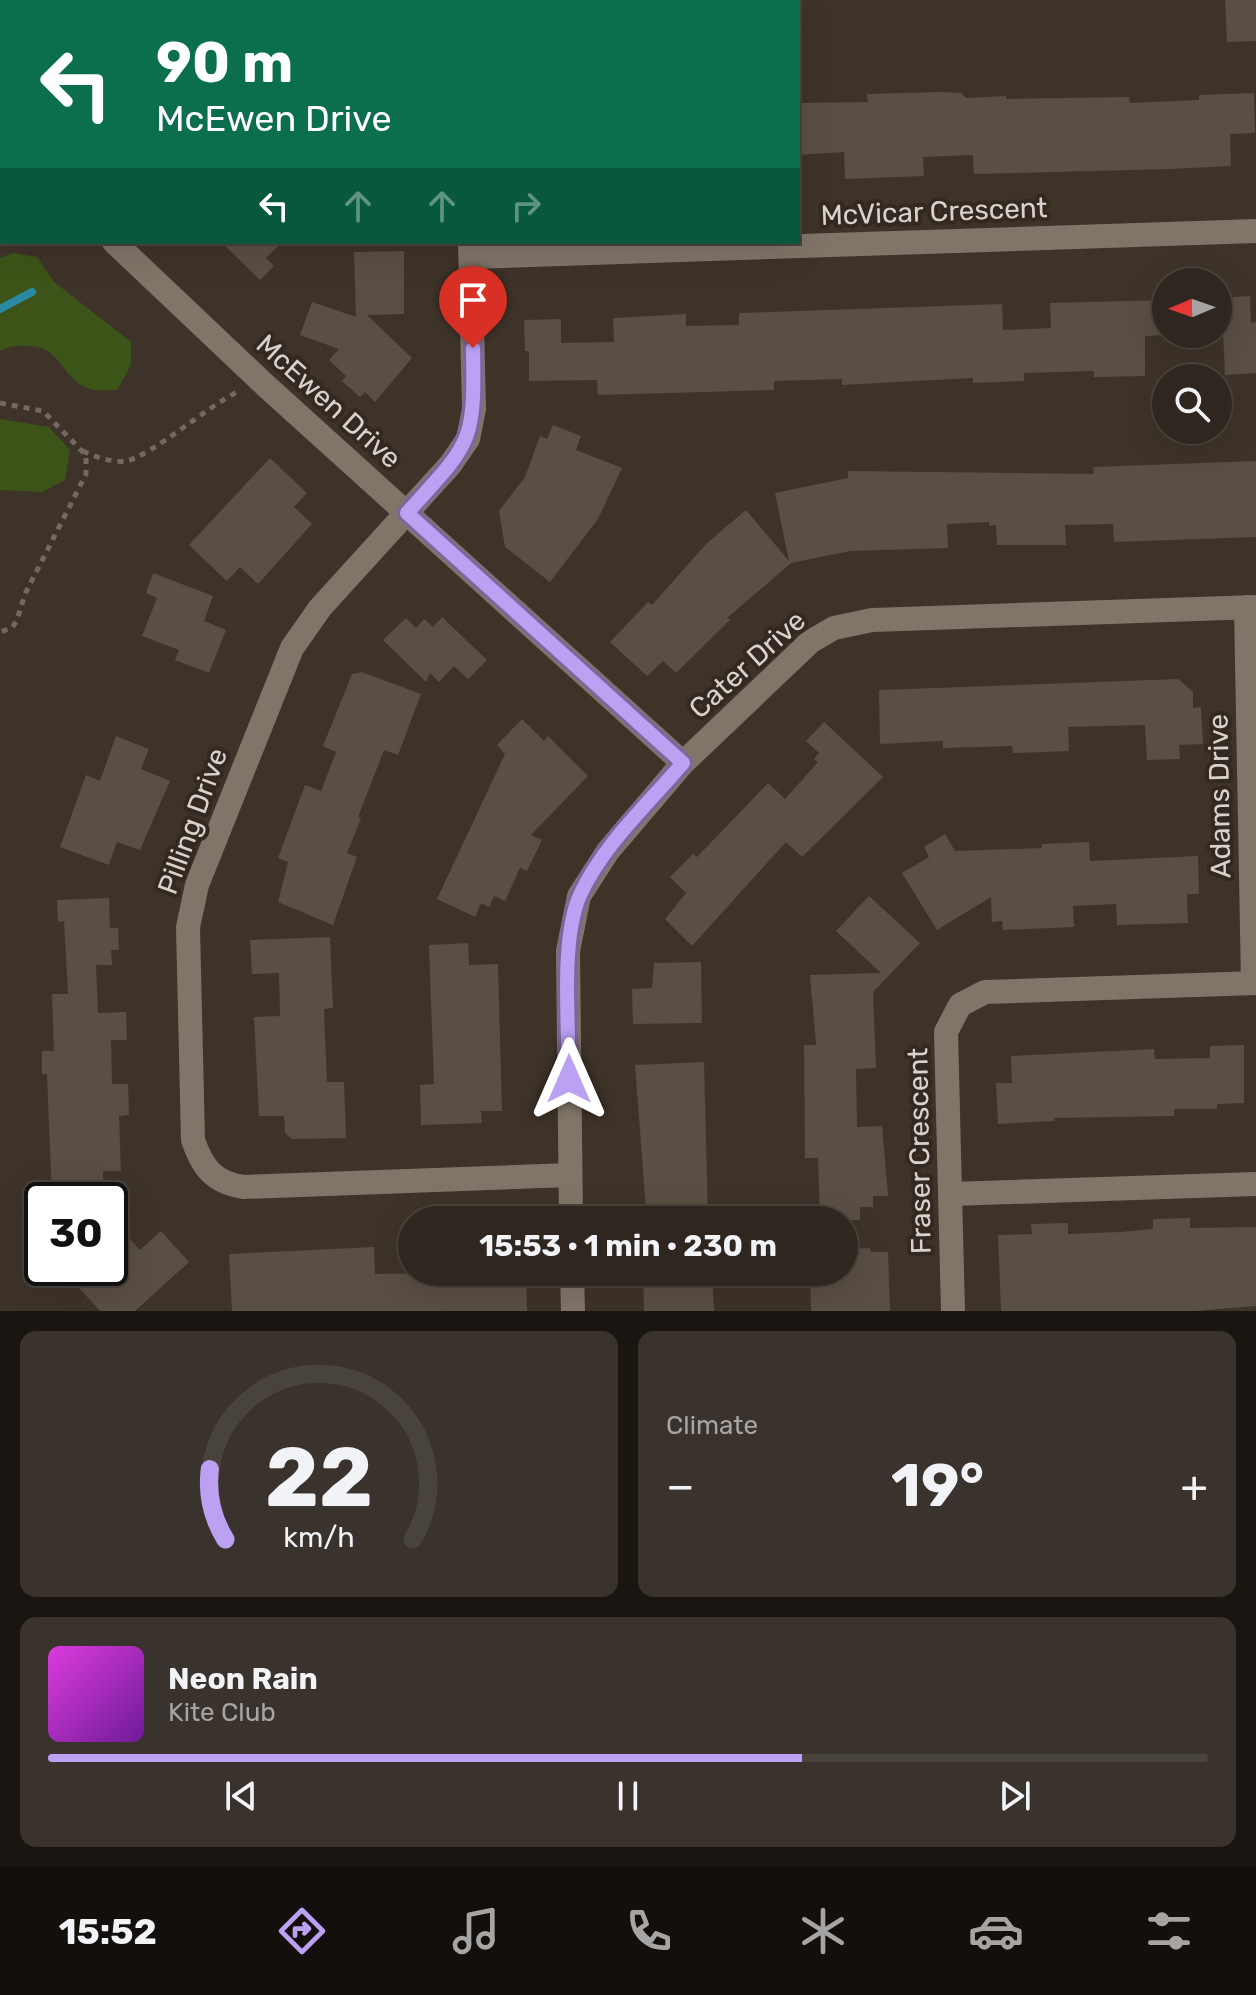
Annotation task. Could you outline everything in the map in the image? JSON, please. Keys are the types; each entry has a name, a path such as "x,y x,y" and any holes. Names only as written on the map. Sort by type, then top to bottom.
{"street":[{"name":"McVicar Crescent","path":"800,241 1256,231"},
{"name":"McEwen Drive","path":"116,244 265,385 683,763"},
{"name":"McVicar Crescent","path":"471,249 689,244"},
{"name":"Pilling Drive","path":"471,249 472,424 461,453 320,608 292,648 197,885 188,927 193,1140 199,1158 210,1173 225,1184 244,1187 570,1175"},
{"name":"Cater Drive","path":"571,1206 568,951 579,896 608,851 683,763 810,642 834,628 872,620 1251,607"},
{"name":"Adams Drive","path":"1251,607 1254,983"},
{"name":"Fraser Crescent","path":"953,1311 946,1032 960,1005 985,992 1254,983"},
{"path":"951,1194 1256,1184"},
{"path":"572,1286 573,1311"}],"path":[{"path":"82,451 119,461 140,456 219,400 265,385 310,378"},
{"path":"0,403 43,411 86,456 86,474 31,582 17,620 12,628 0,632"}],"green space":[{"path":"13,253 37,257 54,282 131,342 131,365 117,390 85,387 74,380 54,356 38,347 11,347 0,351 0,258"},
{"path":"0,419 49,427 70,450 65,480 42,492 0,490"}],"building":[{"path":"1225,0 1256,0 1256,41 1227,42"},
{"path":"942,92 961,93 966,98 1006,96 1006,99 1129,97 1130,103 1199,100 1199,95 1254,93 1255,133 1230,134 1231,166 1170,169 974,174 973,155 923,157 924,176 845,179 844,152 800,155 800,103 868,102 867,94"},
{"path":"223,244 280,244 266,258 274,266 260,280"},
{"path":"404,251 404,314 367,315 412,358 375,402 365,392 360,397 342,381 346,376 329,360 339,349 300,335 312,302 356,317 354,252"},
{"path":"1250,296 1251,323 1256,322 1256,373 1232,375 1232,364 1224,364 1224,348 1232,348 1232,297"},
{"path":"1152,300 1152,336 1145,336 1145,376 1094,377 1094,371 1024,373 1024,381 973,383 973,378 842,385 842,379 774,381 774,390 598,395 597,380 529,381 529,351 525,351 524,320 561,319 561,343 614,342 613,318 686,314 686,326 739,325 739,313 1002,304 1003,330 1051,328 1050,303"},
{"path":"553,425 581,436 576,450 622,468 598,519 550,582 505,547 499,511 525,477 540,436 547,439"},
{"path":"270,458 307,493 294,507 312,524 258,584 240,567 227,581 189,545"},
{"path":"1256,461 1256,537 1114,542 1113,524 1065,525 1066,545 997,545 996,525 989,526 989,522 947,524 948,548 850,551 791,563 727,618 730,620 676,673 663,661 647,676 610,642 648,602 652,605 707,543 746,510 789,561 775,493 848,478 848,471 1094,474 1093,467"},
{"path":"153,573 213,596 204,621 226,630 209,673 175,660 179,650 142,636 157,598 146,593"},
{"path":"442,617 487,660 468,679 454,666 439,682 430,673 426,682 383,640 406,618 416,628 424,619 433,627"},
{"path":"362,672 421,694 398,755 384,750 358,817 361,818 347,853 357,857 333,925 278,902 288,862 278,858 305,785 321,791 336,752 323,746 352,674"},
{"path":"1178,679 1193,692 1193,708 1201,707 1203,744 1179,745 1180,759 1147,760 1145,725 1068,727 1069,751 1013,753 1012,746 943,748 943,741 880,744 879,690"},
{"path":"522,719 544,741 548,736 588,776 531,835 542,840 527,871 520,868 505,901 494,896 489,907 481,903 475,917 437,899 505,754 497,745"},
{"path":"824,722 883,777 802,857 786,842 692,946 665,919 686,893 670,877 693,854 697,857 768,783 785,799 818,762 814,759 819,753 806,741"},
{"path":"116,736 149,749 141,769 170,781 140,850 117,842 109,865 60,847 86,775 100,781"},
{"path":"945,834 955,851 1042,848 1042,844 1089,842 1090,861 1198,856 1199,894 1187,894 1188,923 1117,925 1116,904 1073,906 1074,927 1003,930 1002,921 992,922 991,897 937,930 902,873 929,857 924,847"},
{"path":"869,896 920,943 873,992 876,1068 856,1069 857,1127 882,1126 888,1196 873,1196 873,1207 860,1207 860,1220 858,1206 820,1206 818,1158 805,1158 804,1045 816,1045 810,975 881,973 836,931"},
{"path":"109,898 110,928 118,928 119,950 111,950 112,965 96,965 98,1013 126,1012 127,1040 111,1040 112,1084 128,1084 129,1115 119,1116 121,1171 103,1171 103,1182 51,1182 47,1074 42,1074 42,1051 54,1051 52,994 68,994 64,921 58,922 57,900"},
{"path":"330,937 333,1008 324,1009 327,1082 344,1082 346,1138 292,1139 285,1133 284,1116 259,1116 254,1017 280,1016 279,973 252,974 250,940"},
{"path":"468,943 469,965 498,964 502,1111 481,1111 482,1123 421,1125 420,1085 434,1084 429,945"},
{"path":"701,962 702,1023 633,1024 632,989 652,988 654,963"},
{"path":"1244,1045 1244,1103 1217,1104 1217,1109 1174,1109 1174,1116 1054,1118 1055,1121 998,1124 996,1083 1012,1083 1011,1056 1154,1049 1155,1059 1210,1058 1210,1046"},
{"path":"704,1062 708,1206 646,1206 635,1065"},
{"path":"1190,1218 1190,1228 1256,1227 1256,1306 1194,1311 1001,1311 998,1235 1032,1234 1031,1224 1068,1223 1068,1234 1153,1229 1153,1219"},
{"path":"161,1231 189,1262 135,1311 100,1311 77,1286 128,1286 128,1237 140,1250"},
{"path":"374,1247 375,1274 398,1274 398,1286 526,1286 527,1311 232,1311 229,1254"},
{"path":"858,1248 888,1252 890,1311 811,1311 810,1286 858,1286"},
{"path":"643,1286 713,1286 714,1311 644,1311"}],"waterway":[{"path":"0,309 32,292"}],"route":[{"path":"473,348 474,409 468,439 461,453 407,513 683,763 608,851 579,896 568,951 569,1079"}]}
